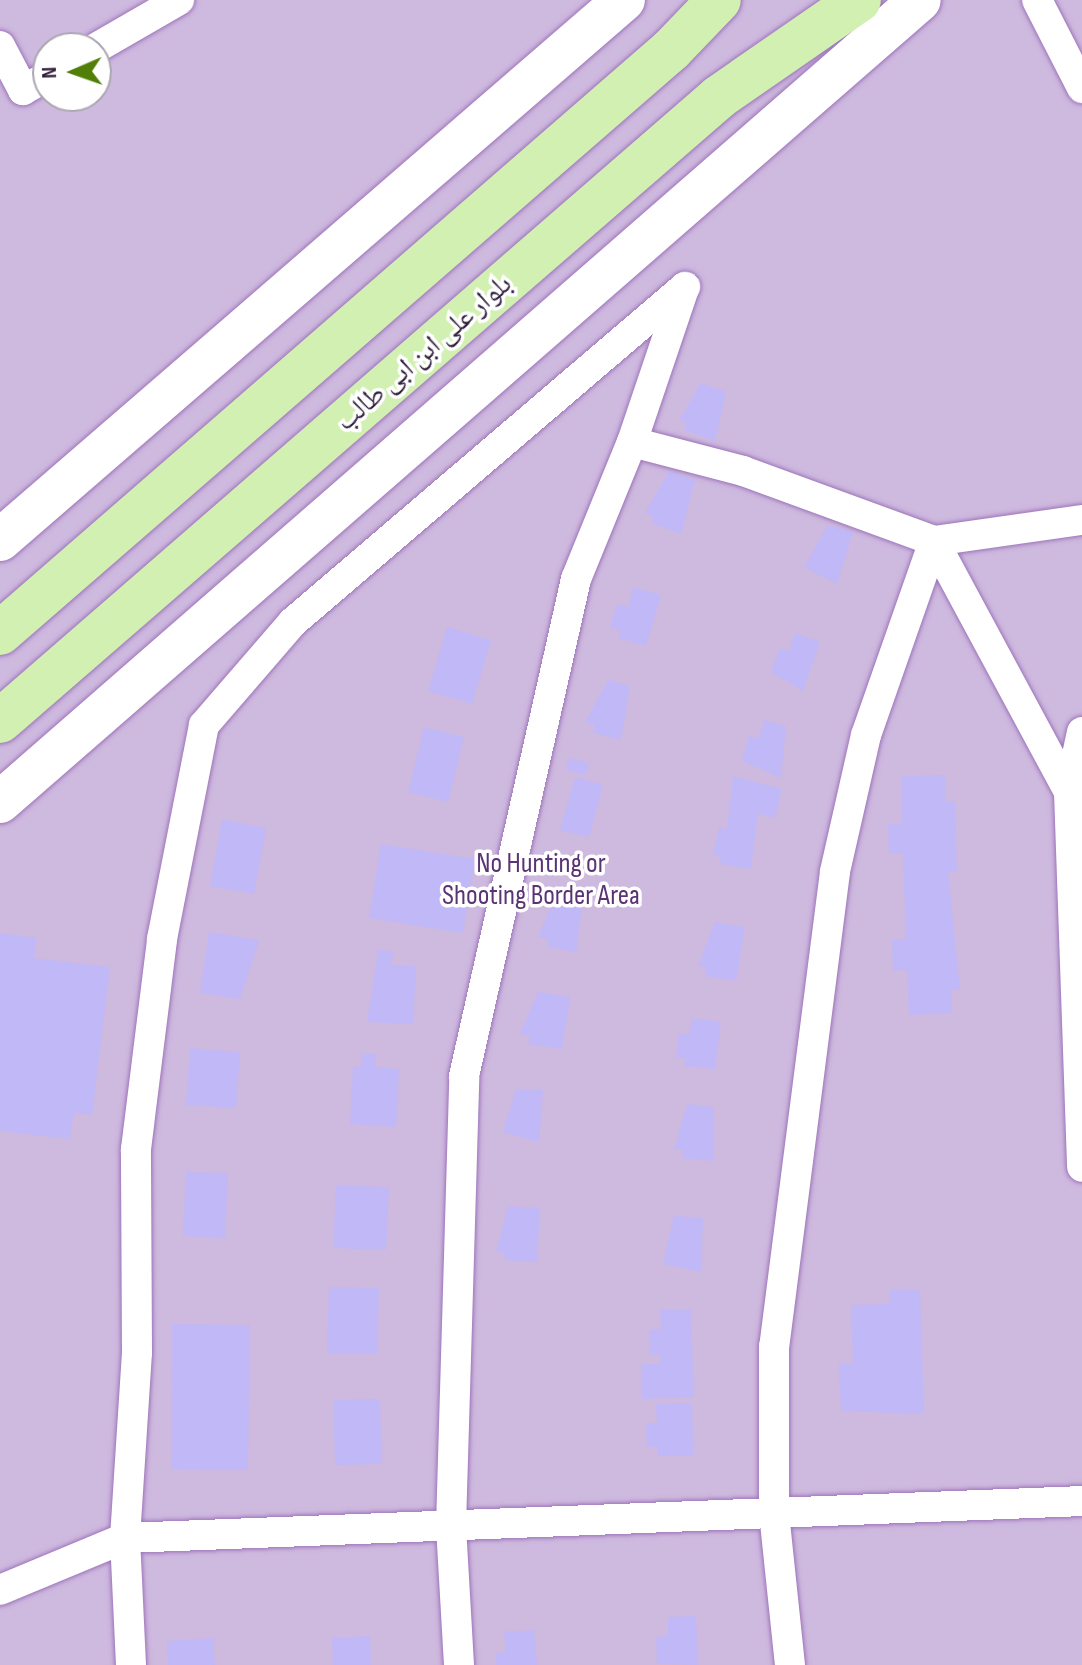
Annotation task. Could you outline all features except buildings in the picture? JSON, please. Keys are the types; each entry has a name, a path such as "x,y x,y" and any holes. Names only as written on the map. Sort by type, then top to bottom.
{"main road":[{"path":"0,633 671,50 719,0"},
{"name":"بلوار علی ابن ابی طالب","path":"0,721 719,97 859,0"}],"street":[{"path":"112,39 179,0"},
{"path":"4,531 624,0"},
{"path":"0,802 920,0"},
{"path":"1037,0 1070,48 1082,88"},
{"path":"0,46 32,79"},
{"path":"131,1665 125,1538 137,1353 136,1149 162,939 204,725 293,622 685,287 632,442 576,579 464,1076 451,1526 459,1665"},
{"path":"632,442 743,471 934,541 1082,520"},
{"path":"934,541 1069,792"},
{"path":"790,1665 774,1513 774,1346 835,872 866,735 934,541"},
{"path":"1082,732 1069,792 1082,1167"},
{"path":"0,1590 125,1538 1082,1501"}],"green space":[{"name":"No Hunting or Shooting Border Area","path":"0,0 1082,0 1082,1665 0,1665"}]}
